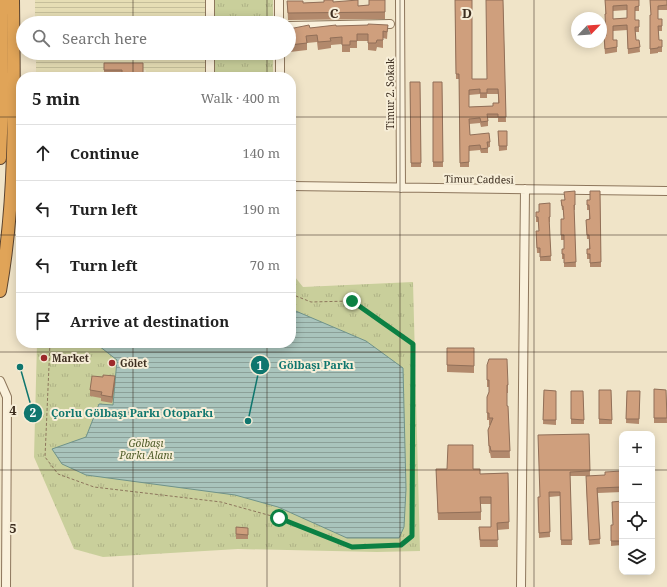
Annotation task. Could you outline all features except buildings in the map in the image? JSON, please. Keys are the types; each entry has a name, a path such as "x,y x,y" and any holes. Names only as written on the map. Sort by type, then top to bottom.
{"highway":[{"path":"0,158 2,108 1,0"},
{"path":"0,291 7,237 16,197 13,0"}],"street":[{"path":"210,0 210,16"},
{"path":"279,0 279,16"},
{"name":"Timur 2. Sokak","path":"400,0 401,188"},
{"path":"296,26 390,24"},
{"path":"210,60 210,72"},
{"path":"280,60 280,72"},
{"name":"Timur Caddesi","path":"296,186 667,191"},
{"path":"521,587 525,189"},
{"path":"0,381 7,396 6,587"}],"path":[{"path":"50,348 45,457 58,474 94,487 221,502 279,518 352,547 401,545 412,536 413,344 352,301 311,302 296,296"}],"shaded area":[{"path":"35,0 207,0 207,16 35,16"},
{"path":"36,60 207,60 206,72 146,72 146,70 36,72"}],"green space":[{"path":"215,0 273,0 273,16 215,16"},
{"path":"214,60 273,60 273,72 214,72"},
{"name":"Gölbaşı Parkı Alanı","path":"296,278 303,287 413,282 420,551 377,552 238,549 103,557 74,549 34,457 37,348 296,348"}],"water":[{"path":"296,311 366,341 403,368 406,489 404,527 399,538 347,538 278,507 235,495 86,475 62,464 52,449 86,437 99,404 113,405 117,360 102,348 296,348"}],"place":[{"name":"Market","path":"44,358"},
{"name":"Gölet","path":"112,363"},
{"name":"Çorlu Gölbaşı Parkı Otoparkı","path":"20,367"},
{"name":"Gölbaşı Parkı","path":"248,421"}],"route":[{"path":"279,518 352,547 401,545 412,536 413,344 352,301"}]}
